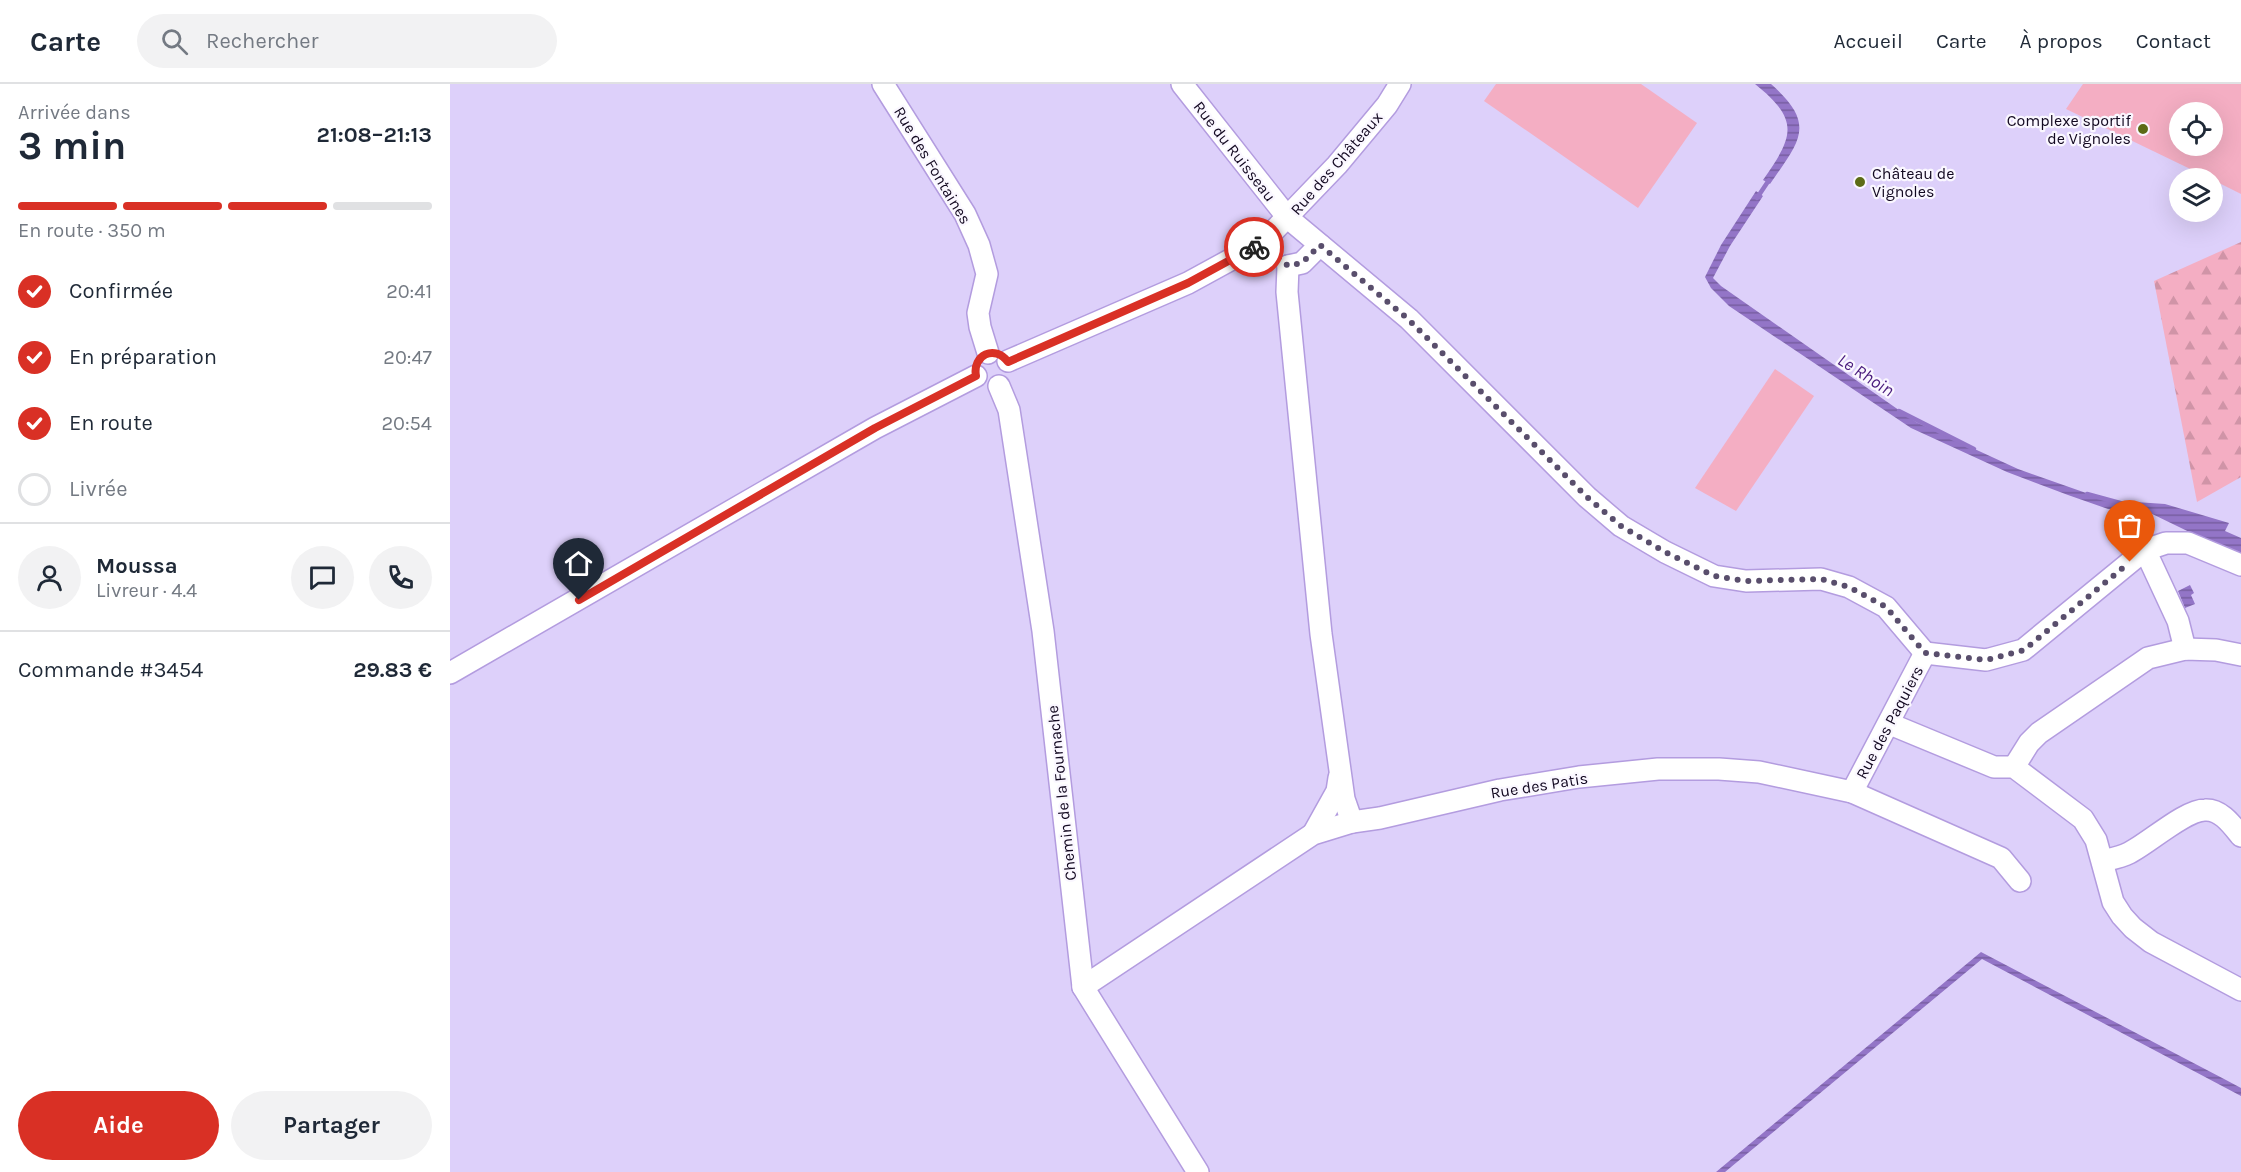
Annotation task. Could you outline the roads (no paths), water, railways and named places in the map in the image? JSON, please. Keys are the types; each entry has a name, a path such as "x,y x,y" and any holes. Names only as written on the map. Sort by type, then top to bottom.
{"street":[{"name":"Rue des Fontaines","path":"883,84 965,214 979,245 987,274 978,313 988,353"},
{"name":"Rue du Ruisseau","path":"1182,84 1288,218 1408,319 1587,497 1621,526 1665,552 1714,576 1746,581 1821,579 1849,587 1886,607 1925,653"},
{"name":"Rue des Châteaux","path":"1008,362 1188,283 1263,242 1337,165 1387,105 1400,84"},
{"path":"1263,242 1288,266 1287,292 1320,634 1340,776 1344,799 1352,822"},
{"path":"1288,266 1302,263 1320,245"},
{"path":"988,353 1000,354 1008,362 1010,373 1004,383 999,386 988,386 979,381 976,376 978,360 988,353"},
{"path":"450,673 875,428 976,376"},
{"name":"Chemin de la Fournache","path":"999,386 1009,410 1043,631 1083,987 1198,1172"},
{"path":"1925,653 1986,660 2024,650 2145,550 2166,543 2188,543 2241,565"},
{"path":"2145,550 2178,621 2185,649"},
{"path":"2014,767 2029,743 2039,733 2148,658 2185,649 2216,650 2241,656"},
{"name":"Rue des Paquiers","path":"1852,792 1890,724 1925,653"},
{"path":"1890,724 1994,767 2014,767 2083,819 2096,840 2113,902 2133,928 2151,942 2241,990"},
{"name":"Rue des Patis","path":"1083,987 1313,834 1352,822 1380,818 1500,790 1579,777 1658,769 1719,769 1759,772 1852,792 2001,858 2020,881"},
{"path":"1340,776 1351,794 1380,818"},
{"path":"1313,834 1337,791 1340,776"},
{"path":"2103,861 2129,853 2185,816 2207,809 2227,818 2241,836"}],"waterway":[{"name":"Le Rhoin","path":"1757,198 1769,180"},
{"name":"Le Rhoin","path":"1899,411 1974,449"},
{"name":"Le Rhoin","path":"2087,494 2120,503"}],"place":[{"name":"Complexe sportif de Vignoles","path":"2143,129"},
{"name":"Château de Vignoles","path":"1860,182"}]}
